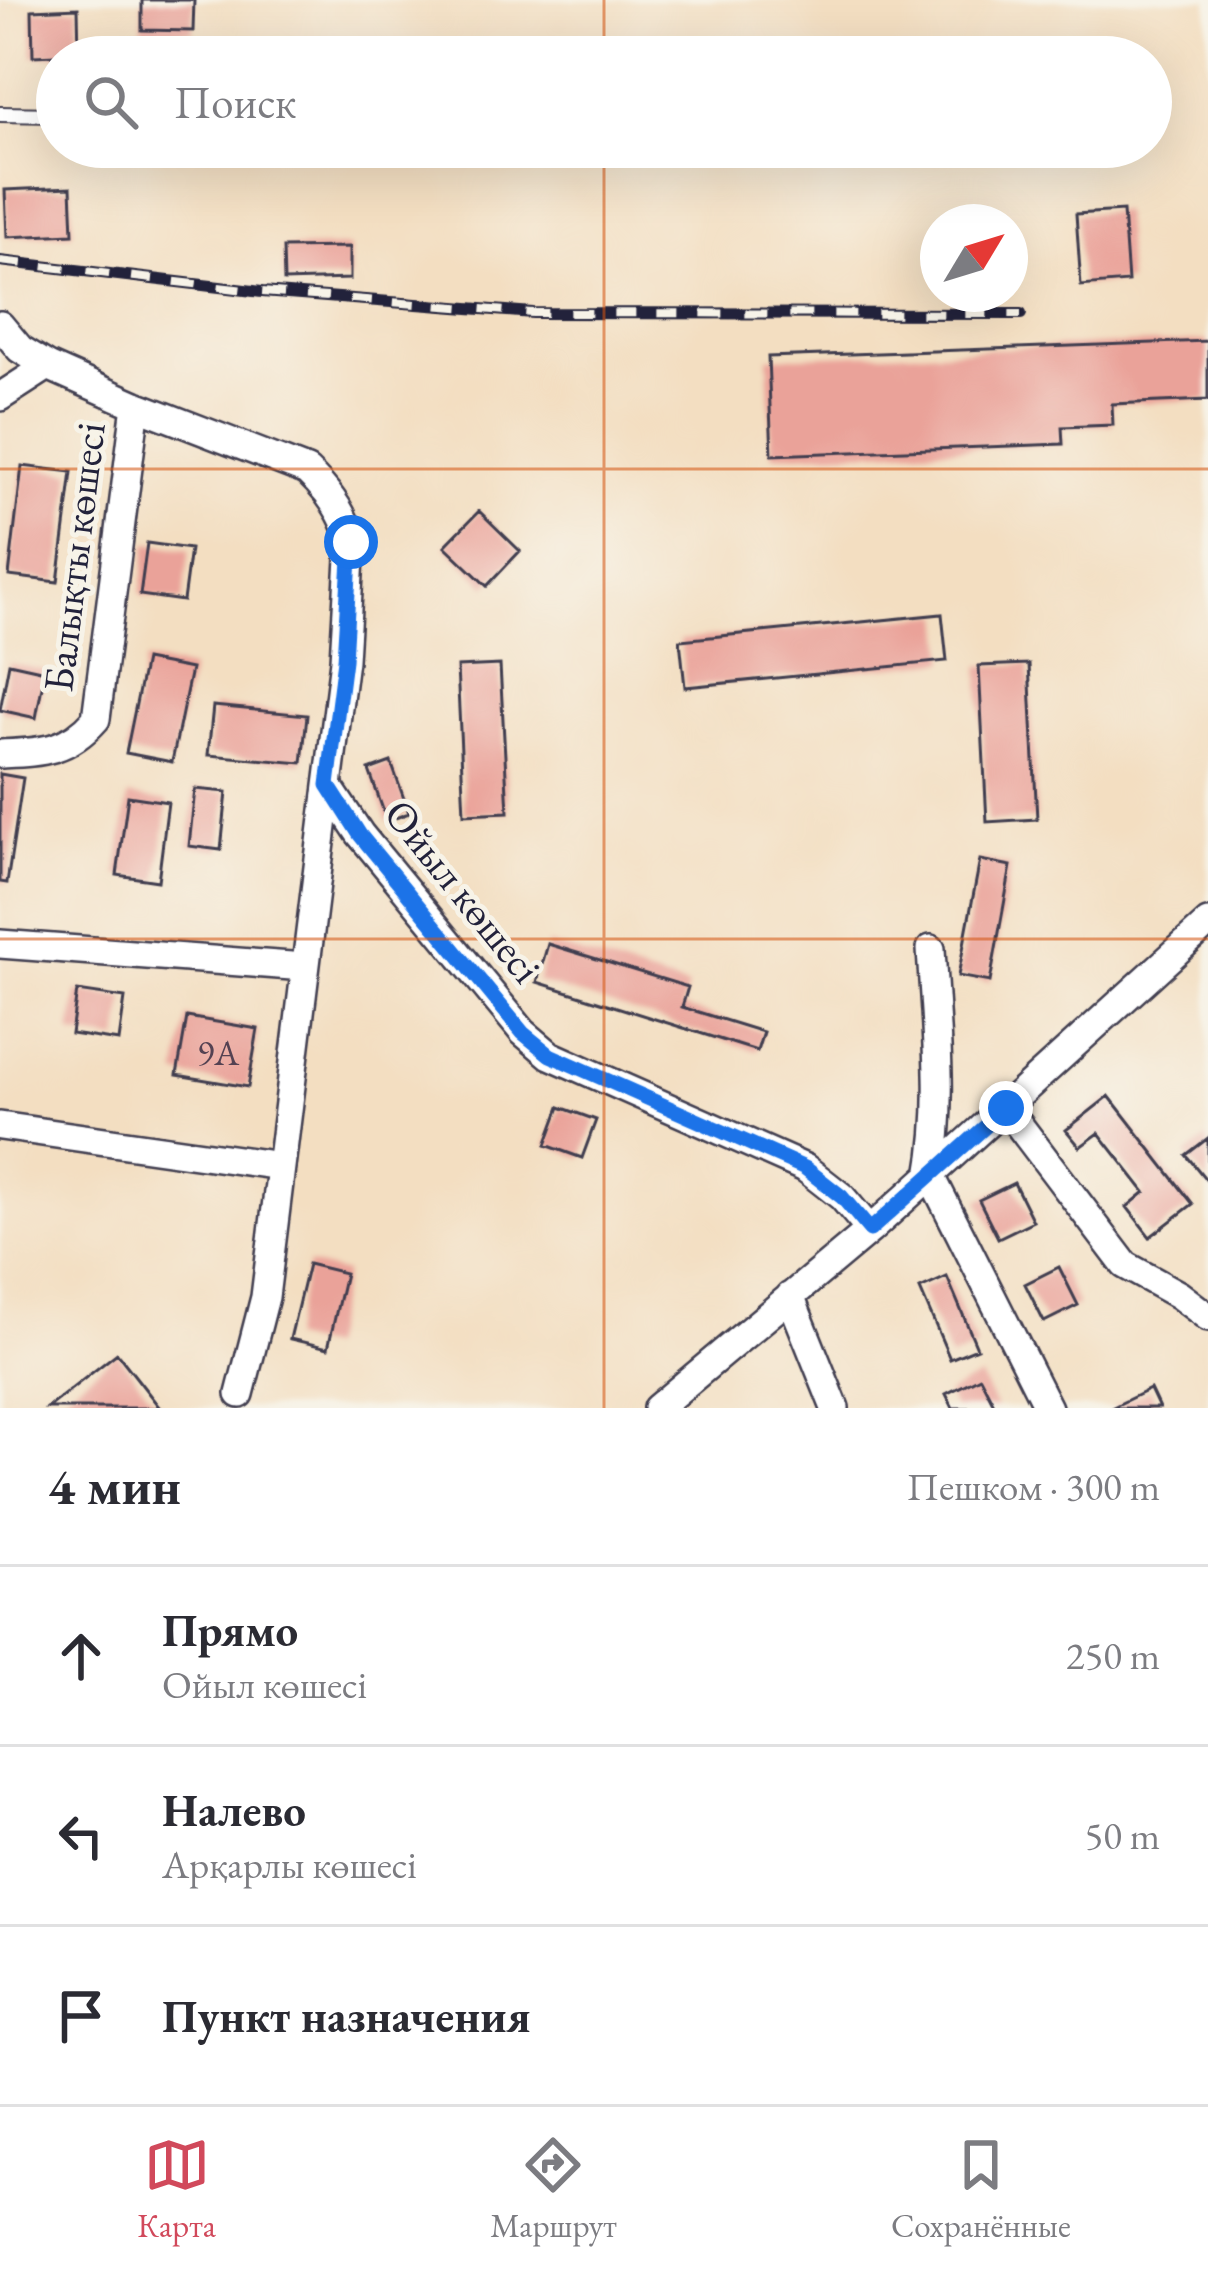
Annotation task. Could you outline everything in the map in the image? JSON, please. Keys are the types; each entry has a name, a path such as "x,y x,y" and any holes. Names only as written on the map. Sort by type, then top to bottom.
{"street":[{"name":"Ойыл көшесі","path":"0,325 20,349 48,366 307,470 347,524 351,542 344,660 328,785 360,835 523,1033 550,1055 805,1168 842,1197 870,1230"},
{"path":"0,398 48,366"},
{"name":"Балықты көшесі","path":"0,754 67,745 96,719 136,405"},
{"path":"240,1394 265,1297 328,785"},
{"path":"657,1408 870,1230 1208,923"},
{"path":"0,944 305,967"},
{"path":"931,949 938,1138 931,1176 1048,1408"},
{"path":"1006,1108 1125,1264 1208,1317"},
{"path":"0,1126 281,1166"},
{"path":"790,1296 835,1408"}],"lane":[{"path":"0,114 36,115"}],"building":[{"path":"142,0 194,0 193,31 142,30"},
{"path":"78,8 79,36 36,36 33,56 32,10"},
{"path":"71,187 73,234 7,237 5,190"},
{"path":"1123,211 1128,282 1081,286 1076,214"},
{"path":"350,247 350,279 284,281 283,248"},
{"path":"1208,341 1208,400 1112,404 1113,425 1062,427 1063,444 772,455 768,357"},
{"path":"22,466 72,472 58,582 9,576"},
{"path":"479,511 520,551 487,586 445,546"},
{"path":"147,543 190,549 183,601 140,595"},
{"path":"942,614 947,661 685,687 680,640"},
{"path":"145,660 191,669 172,762 126,753"},
{"path":"9,663 45,671 36,718 0,710"},
{"path":"1029,664 1037,819 987,822 979,666"},
{"path":"500,665 508,812 464,814 457,667"},
{"path":"213,706 307,715 302,763 208,755"},
{"path":"391,762 409,813 387,821 369,770"},
{"path":"0,774 23,778 7,883 0,882"},
{"path":"195,789 227,792 221,850 189,846"},
{"path":"128,796 168,802 158,881 117,875"},
{"path":"980,860 1011,866 990,982 958,976"},
{"path":"548,944 688,987 682,1007 763,1032 757,1051 537,982"},
{"path":"77,991 125,998 119,1041 71,1034"},
{"path":"187,1017 258,1029 248,1087 177,1075"},
{"path":"1109,1096 1193,1204 1150,1237 1127,1207 1145,1192 1099,1133 1080,1147 1066,1130"},
{"path":"560,1107 596,1120 582,1158 546,1145"},
{"path":"1208,1138 1208,1182 1186,1155"},
{"path":"1014,1183 1033,1221 998,1238 979,1200"},
{"path":"308,1264 345,1273 328,1348 290,1339"},
{"path":"1059,1267 1078,1305 1044,1322 1025,1284"},
{"path":"947,1277 977,1348 950,1359 920,1289"},
{"path":"117,1353 160,1408 47,1408"},
{"path":"980,1377 996,1408 953,1408 946,1394"},
{"path":"1150,1389 1159,1408 1111,1408"}],"railway":[{"path":"0,261 262,292 533,313 1021,314"}],"route":[{"path":"351,542 344,660 328,785 360,835 523,1033 550,1055 805,1168 842,1197 870,1230 1006,1108"}]}
